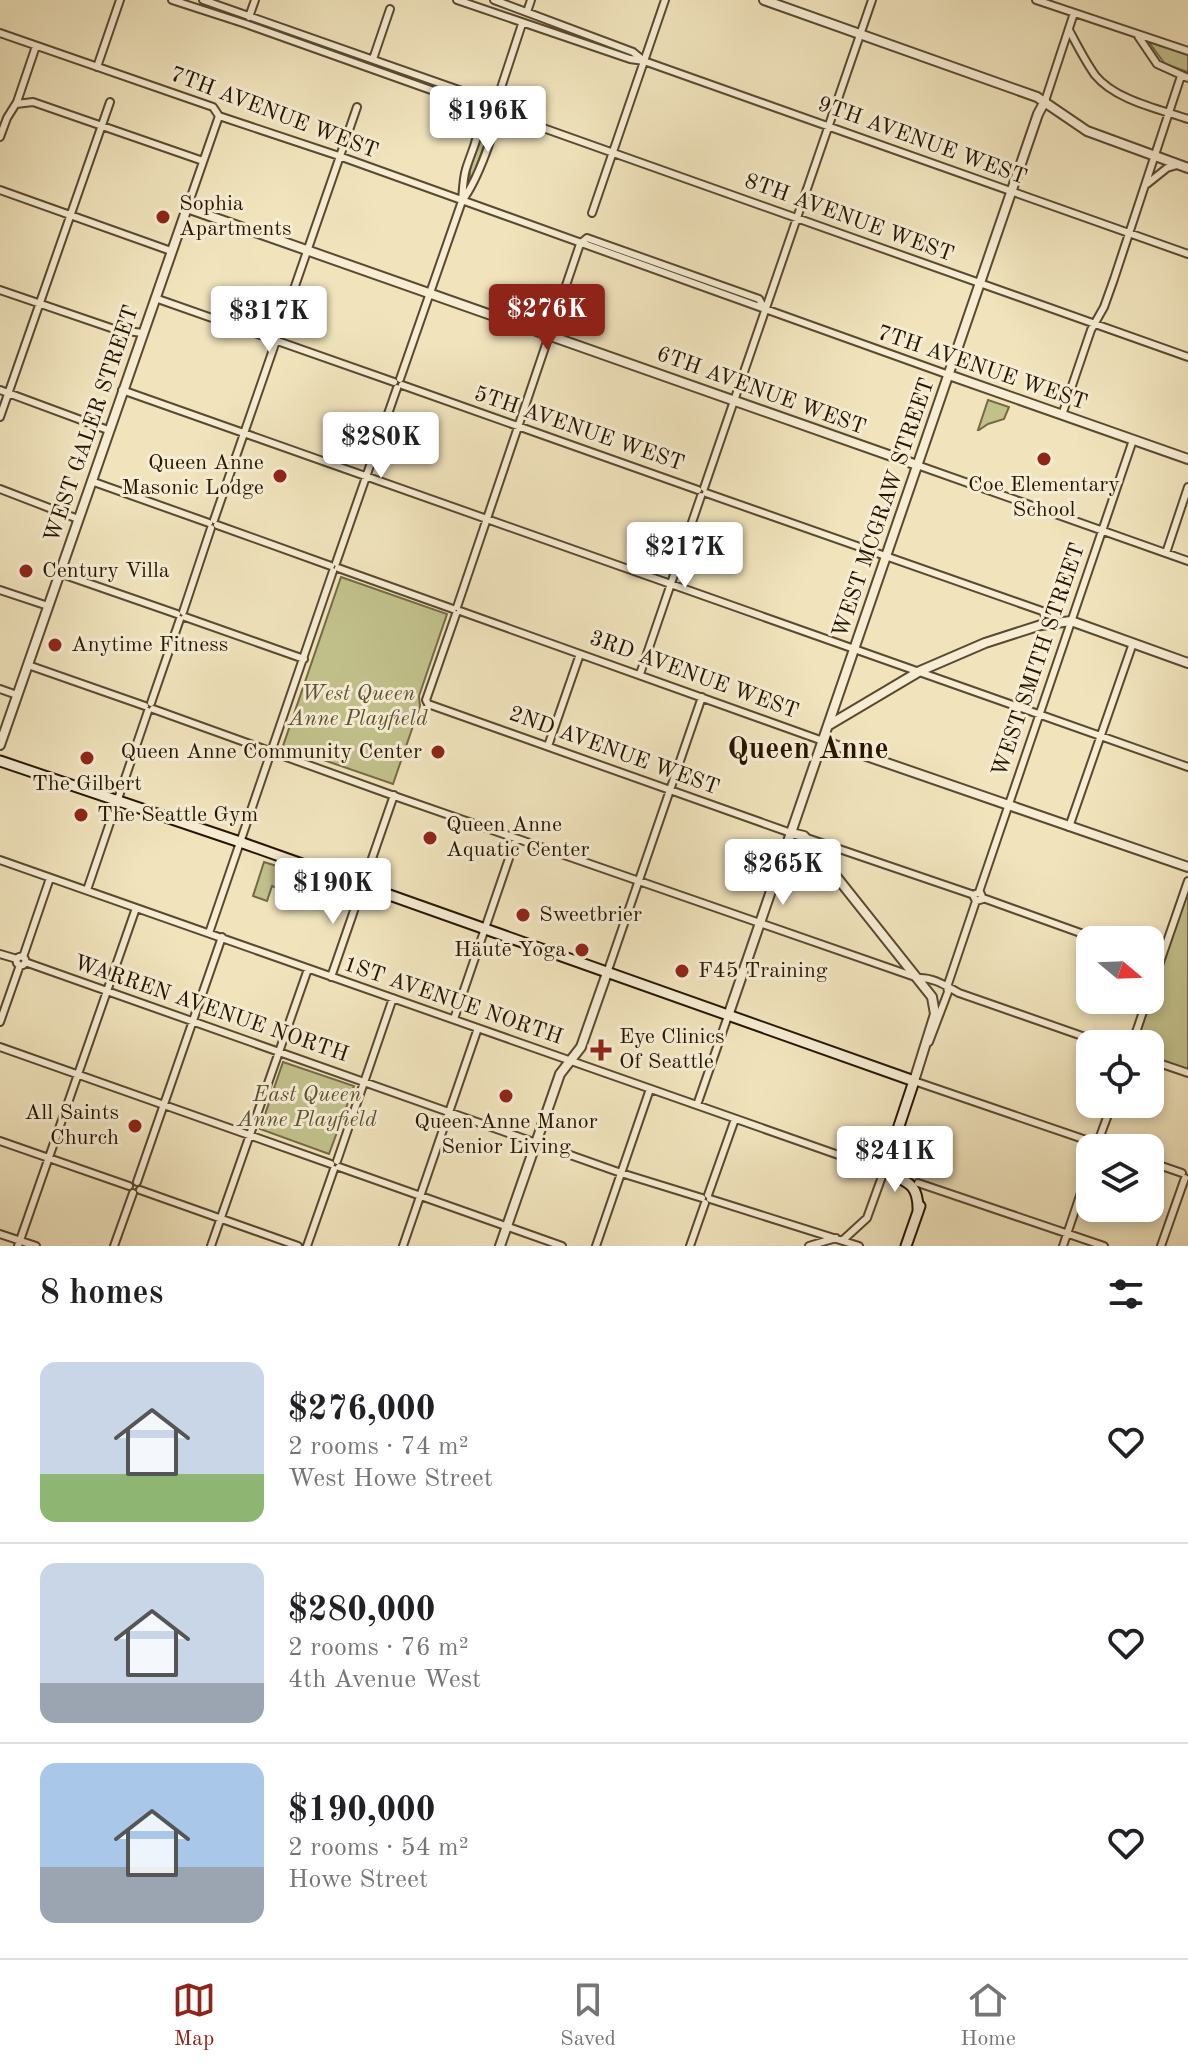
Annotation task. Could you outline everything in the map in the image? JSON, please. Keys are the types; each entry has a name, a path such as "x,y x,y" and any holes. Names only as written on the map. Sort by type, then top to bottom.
{"main road":[{"path":"0,761 240,842 914,1081 884,1171"},
{"path":"895,1137 896,1170 918,1183 922,1196 906,1246"},
{"name":"1ST AVENUE NORTH","path":"884,1171 910,1183 917,1196 918,1212"}],"street":[{"path":"97,67 120,0"},
{"path":"172,0 373,59 496,103"},
{"path":"203,0 459,100 473,112 479,123 464,179 462,201"},
{"path":"248,20 255,0"},
{"name":"9TH AVENUE WEST","path":"457,0 522,24 644,61 1188,254"},
{"name":"9TH AVENUE WEST","path":"494,0 633,52 644,61"},
{"path":"527,12 531,0"},
{"path":"592,213 665,0"},
{"path":"764,0 1045,101 1080,128 1183,166"},
{"path":"640,674 872,0"},
{"path":"1036,0 1187,48"},
{"path":"373,59 390,9"},
{"name":"WEST MCGRAW STREET","path":"728,1016 1074,13"},
{"path":"209,933 429,293 498,112 496,103 522,24"},
{"path":"1069,30 1097,76 1110,88 1188,119"},
{"name":"7TH AVENUE WEST","path":"0,33 213,107 219,116 339,156 580,244 587,238 759,299 765,311 1188,459"},
{"path":"1062,415 1104,307 1168,112 1185,77 1157,64 1136,34"},
{"path":"0,137 16,104 36,46"},
{"path":"1045,101 1045,89 1057,54"},
{"path":"16,104 33,102 203,161"},
{"path":"0,417 110,102"},
{"path":"87,890 357,107"},
{"name":"8TH AVENUE WEST","path":"498,112 1188,357"},
{"name":"WEST GALER STREET","path":"0,745 219,116"},
{"path":"1144,187 1167,168 1183,166"},
{"path":"0,190 171,251"},
{"name":"6TH AVENUE WEST","path":"187,208 1188,561"},
{"path":"456,610 580,244"},
{"path":"0,290 114,329 142,333"},
{"name":"5TH AVENUE WEST","path":"155,298 1042,611 1051,624"},
{"path":"0,390 108,430"},
{"path":"122,390 1188,767"},
{"name":"WEST SMITH STREET","path":"927,1045 933,1035 1133,440"},
{"name":"3RD AVENUE WEST","path":"91,481 1188,867"},
{"path":"1166,553 1188,487"},
{"path":"0,489 78,519"},
{"path":"59,573 304,659"},
{"path":"0,590 48,606"},
{"name":"2ND AVENUE WEST","path":"456,610 426,702 791,833"},
{"path":"828,725 920,671 985,643 1051,624 1071,621 1188,663"},
{"path":"1069,827 1133,643"},
{"path":"548,746 580,654"},
{"path":"28,665 760,924 918,978 924,977 1076,1034"},
{"path":"0,689 17,695"},
{"path":"500,1246 560,1074 584,1042 702,697"},
{"path":"331,977 394,795"},
{"path":"791,833 1076,932"},
{"name":"WEST SMITH STREET","path":"804,836 927,988 935,1005 927,1045 914,1081"},
{"path":"454,1019 516,838"},
{"name":"1ST AVENUE NORTH","path":"0,860 884,1171"},
{"path":"0,1022 50,878"},
{"path":"1164,950 1188,881"},
{"path":"19,1243 136,908"},
{"path":"114,1246 222,937"},
{"name":"WARREN AVENUE NORTH","path":"0,954 621,1173 859,1246"},
{"path":"211,1246 308,969"},
{"path":"307,1246 393,998"},
{"path":"697,1105 728,1016"},
{"path":"403,1246 478,1028"},
{"path":"0,1047 562,1246"},
{"path":"1164,1065 1188,1073"},
{"path":"914,1081 1076,1137"},
{"path":"596,1246 650,1089"},
{"path":"690,1246 735,1119"},
{"path":"0,1141 298,1246"},
{"path":"1161,1246 1186,1175 1164,1167"},
{"path":"809,1246 840,1239 867,1218 884,1171"},
{"path":"918,1183 1104,1246"},
{"path":"1063,1246 1076,1207"},
{"path":"0,1234 19,1243 36,1246"}],"green space":[{"path":"254,20 491,105 494,117 471,182 470,171 484,125 481,114 472,103 454,93"},
{"path":"1148,41 1188,54 1188,72 1165,64"},
{"path":"988,400 1009,407 1004,419 978,430"},
{"name":"West Queen Anne Playfield","path":"341,577 447,614 393,784 283,746"},
{"path":"264,862 292,871 286,891 272,886 267,901 253,896"},
{"path":"1188,888 1188,1070 1164,1062 1164,1030 1141,1030 1146,1014 1164,1014 1164,960"},
{"name":"East Queen Anne Playfield","path":"283,1062 354,1086 329,1154 260,1129"}],"place":[{"name":"Sophia Apartments","path":"163,217"},
{"name":"Coe Elementary School","path":"1044,459"},
{"name":"Queen Anne Masonic Lodge","path":"280,476"},
{"name":"Century Villa","path":"26,571"},
{"name":"Anytime Fitness","path":"55,645"},
{"name":"Queen Anne Community Center","path":"438,752"},
{"name":"The Gilbert","path":"87,758"},
{"name":"The Seattle Gym","path":"81,815"},
{"name":"Queen Anne Aquatic Center","path":"430,838"},
{"name":"Sweetbrier","path":"523,915"},
{"name":"Häutē Yoga","path":"582,950"},
{"name":"F45 Training","path":"682,971"},
{"name":"Eye Clinics Of Seattle","path":"601,1050"},
{"name":"Queen Anne Manor Senior Living","path":"506,1096"},
{"name":"All Saints Church","path":"135,1126"}],"district":[{"name":"Queen Anne","path":"808,750"}]}
